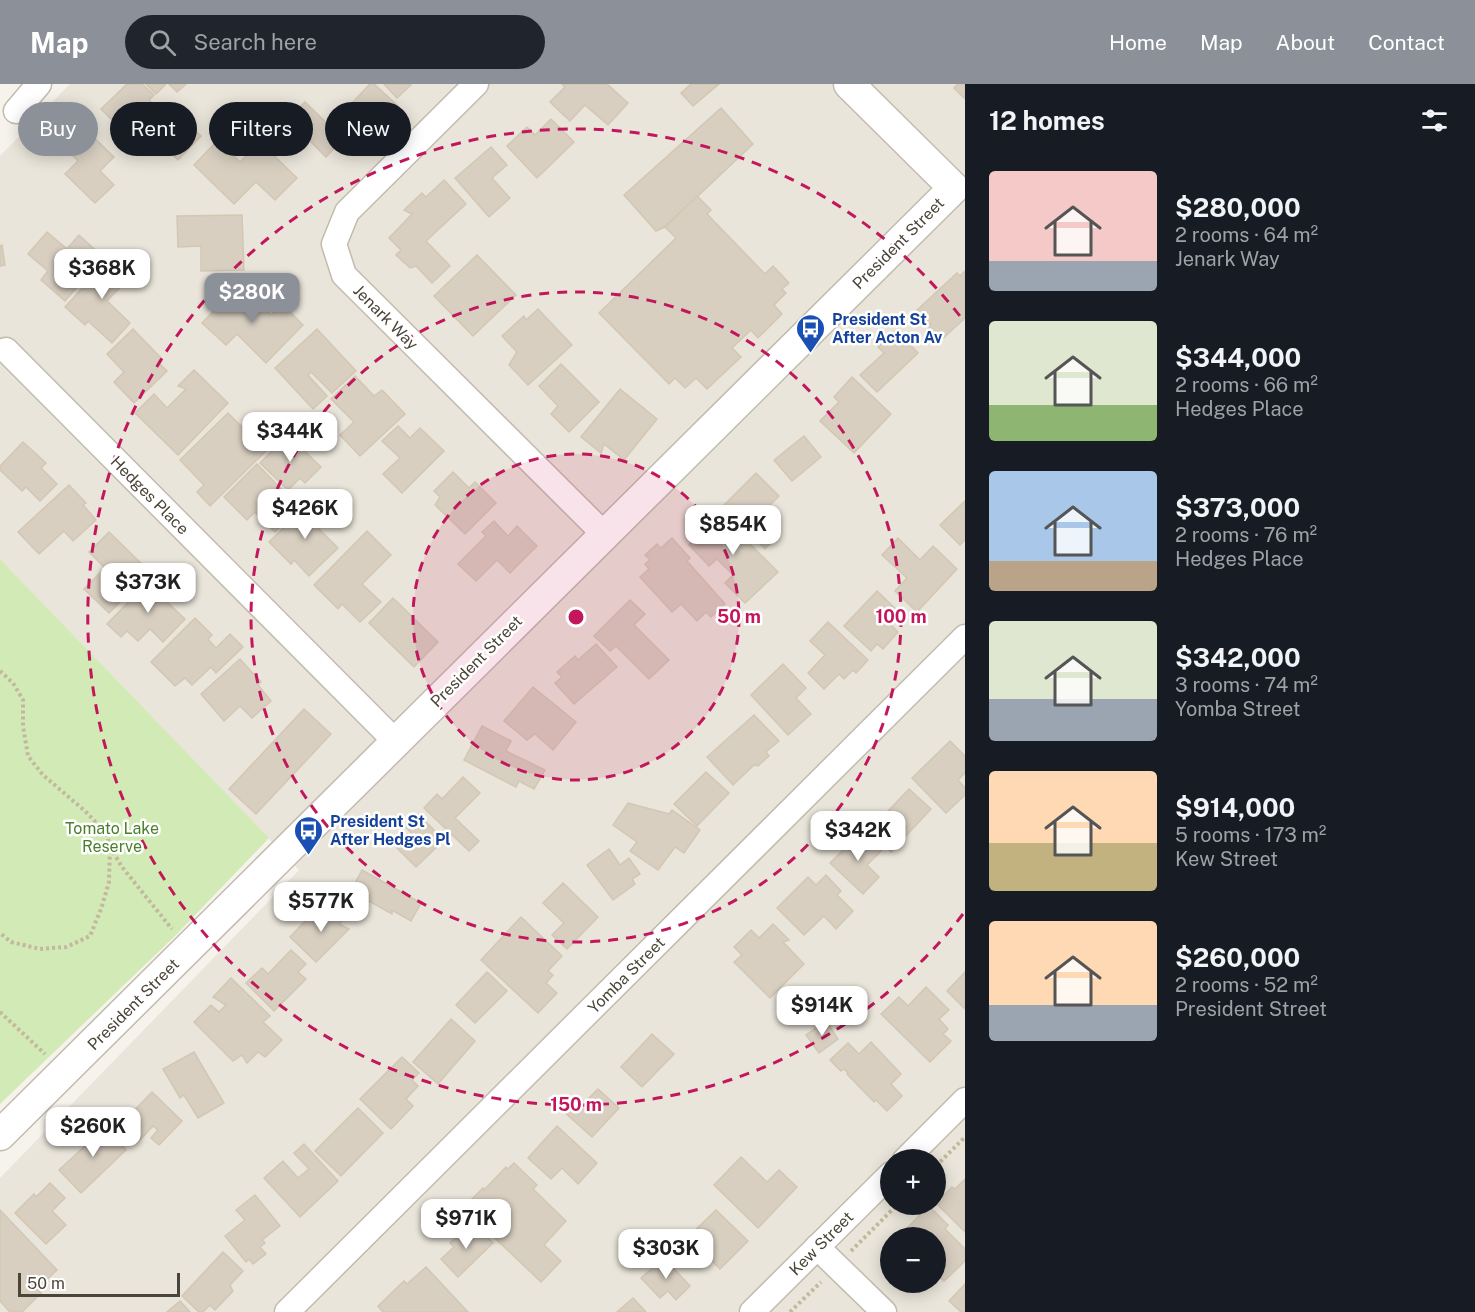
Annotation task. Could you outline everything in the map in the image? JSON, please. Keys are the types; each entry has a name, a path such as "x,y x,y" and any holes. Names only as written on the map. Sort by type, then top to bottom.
{"street":[{"path":"16,111 39,84"},
{"name":"Jenark Way","path":"476,84 347,212 334,244 344,275 604,534"},
{"path":"849,84 959,193"},
{"name":"President Street","path":"0,1135 604,534 959,193"},
{"name":"Hedges Place","path":"6,350 395,741"},
{"name":"Yomba Street","path":"287,1312 965,638"},
{"path":"916,1149 965,1100"},
{"name":"Kew Street","path":"752,1312 880,1185"},
{"path":"817,1247 884,1312"}],"path":[{"path":"0,671 13,684 22,700 28,756 43,775 85,811 106,833 110,847 122,867 176,935"},
{"path":"0,933 11,942 40,950 66,947 90,936 109,882 110,847"},
{"path":"0,1012 50,1059"},
{"path":"946,1156 965,1137"}],"shaded area":[{"path":"70,84 965,84 965,1312 0,1312 0,1178 299,870 0,559 0,156 18,137 18,156 98,156 98,102 52,102"}],"green space":[{"name":"Tomato Lake Reserve","path":"0,559 269,838 176,935 0,1104"}],"building":[{"path":"127,84 142,84 154,95 149,100 151,102 110,102 110,118 101,109"},
{"path":"146,84 166,84 156,94"},
{"path":"169,84 186,84 177,92"},
{"path":"370,84 374,84 394,102 353,102"},
{"path":"384,84 409,84 411,85 397,98"},
{"path":"562,84 607,84 628,103 608,125 585,105 570,121 550,102 565,87"},
{"path":"691,84 719,84 693,106 681,93"},
{"path":"958,84 965,84 965,99 954,88"},
{"path":"721,108 753,144 665,227 656,231 624,195"},
{"path":"313,110 325,121 325,156 313,144"},
{"path":"551,119 574,142 537,178 507,146 527,127 535,135"},
{"path":"98,141 110,153 110,156 114,157 100,171 114,185 95,203 65,174 78,161 73,156 98,156"},
{"path":"491,147 507,165 492,178 510,198 489,217 455,178"},
{"path":"209,149 209,156 234,156 240,162 246,156 274,156 297,178 275,200 256,182 234,204 194,165"},
{"path":"444,180 466,204 426,241 450,266 432,283 416,266 410,268 396,255 401,250 389,238 412,214 404,210 422,193 426,197"},
{"path":"697,196 711,210 707,214 765,274 773,266 789,283 782,289 786,293 774,305 782,314 758,338 751,330 732,348 741,357 707,389 696,378 685,388 675,378 669,384 599,313 676,238 665,227"},
{"path":"242,215 244,270 201,271 201,246 178,247 177,216"},
{"path":"47,232 67,249 79,235 103,257 65,301 41,280 48,271 28,254"},
{"path":"2,245 5,265 0,266 0,246"},
{"path":"113,255 133,274 107,301 130,323 112,343 88,321 85,325 65,307"},
{"path":"477,255 516,295 473,336 434,296"},
{"path":"965,271 965,318 938,343 926,331 931,326 917,310 957,273 960,276"},
{"path":"240,284 271,315 282,304 303,325 266,363 237,334 226,345 202,323"},
{"path":"538,309 572,345 528,385 509,365 517,352 502,336 524,316 526,320"},
{"path":"133,329 161,358 158,362 167,371 134,403 114,382 124,372 107,354"},
{"path":"317,329 356,371 332,393 311,372 308,375 327,396 313,409 275,368"},
{"path":"896,330 918,353 877,392 860,375 884,353 878,347"},
{"path":"561,364 599,402 569,432 551,414 558,406 539,386"},
{"path":"194,370 228,403 178,455 135,413 154,394 167,408 186,389 178,386"},
{"path":"355,376 374,396 382,390 405,414 360,456 340,435 354,422 331,399"},
{"path":"852,377 891,414 854,453 820,421 839,402 834,397"},
{"path":"620,389 657,419 624,460 604,444 601,453 581,437"},
{"path":"228,413 266,451 210,506 197,492 204,485 180,460"},
{"path":"398,426 410,438 420,428 444,451 402,493 383,474 400,458 382,441"},
{"path":"288,435 321,467 305,483 300,478 288,490 260,463"},
{"path":"804,436 821,457 792,481 774,460"},
{"path":"23,442 46,463 41,468 57,484 40,501 26,487 22,491 0,470 0,466"},
{"path":"257,464 286,494 281,499 295,512 275,532 255,512 247,520 224,497"},
{"path":"453,472 469,488 475,482 496,503 465,534 435,505 440,497 434,491"},
{"path":"756,473 779,496 760,515 780,534 765,549 722,507"},
{"path":"69,485 86,503 83,505 96,520 73,541 64,531 39,554 18,532"},
{"path":"965,501 965,540 960,545 940,525"},
{"path":"310,502 329,520 319,529 338,548 309,576 294,560 291,564 269,542"},
{"path":"715,509 778,572 745,603 725,583 733,575 717,559 709,566 689,545 703,530 698,526"},
{"path":"494,521 508,536 517,526 537,546 510,573 497,560 476,581 458,564 486,536 482,532"},
{"path":"367,531 391,555 362,584 381,602 360,622 342,604 338,609 314,585"},
{"path":"109,532 150,572 109,613 84,589 105,568 89,552"},
{"path":"672,538 690,558 687,561 725,604 711,617 706,612 697,621 681,604 672,612 640,577 649,569 645,564 650,560 645,555 657,544 661,548"},
{"path":"898,538 920,560 933,546 957,569 917,612 895,591 907,578 882,555"},
{"path":"153,577 171,595 165,600 185,619 163,642 150,629 138,641 127,631 121,637 107,624"},
{"path":"877,591 900,613 890,624 898,632 883,649 877,644 871,651 844,626"},
{"path":"393,598 438,642 414,667 369,623"},
{"path":"630,600 645,614 634,625 669,660 649,679 616,646 610,651 594,636"},
{"path":"195,618 212,635 208,639 216,648 230,634 243,647 216,673 211,667 192,685 185,678 175,686 151,662"},
{"path":"828,622 868,660 856,673 853,670 844,679 839,674 824,689 808,673 825,655 810,641"},
{"path":"596,644 617,667 574,704 555,683 562,677 557,672 575,656 578,660"},
{"path":"240,659 261,682 258,685 271,701 252,718 240,706 224,721 201,694"},
{"path":"783,664 806,688 796,698 811,714 788,735 751,695"},
{"path":"533,687 576,722 553,750 535,734 527,740 504,721"},
{"path":"304,709 331,734 256,814 229,789"},
{"path":"754,715 779,741 766,752 769,756 758,766 754,765 733,785 707,757"},
{"path":"482,726 511,741 506,751 545,770 534,789 519,781 516,787 464,760"},
{"path":"950,741 965,756 965,773 958,780 965,788 965,795 946,813 912,778"},
{"path":"706,772 729,793 697,826 674,804"},
{"path":"463,777 480,793 455,818 479,841 469,851 424,808 437,794 442,799"},
{"path":"909,789 931,809 891,852 869,831"},
{"path":"628,803 669,814 672,810 700,830 684,853 675,847 658,870 630,851 637,842 613,825"},
{"path":"418,814 444,840 416,867 397,848 412,834 405,826"},
{"path":"863,830 883,849 867,865 879,877 863,894 830,863"},
{"path":"609,849 620,865 629,858 640,874 632,879 635,884 613,900 587,865"},
{"path":"362,870 421,903 411,921 392,910 392,914 351,891"},
{"path":"826,875 841,891 837,895 853,911 836,929 824,916 804,935 777,908 808,877 816,885"},
{"path":"563,883 598,917 567,949 552,935 564,923 543,903"},
{"path":"333,903 347,916 339,924 349,929 316,962 290,937 309,917 314,922"},
{"path":"521,917 562,956 548,971 553,975 546,983 557,993 538,1013 481,960"},
{"path":"773,924 789,940 783,942 804,964 770,998 734,962 742,955 734,947 751,930 759,938"},
{"path":"291,950 306,964 298,972 306,979 274,1011 246,983 262,968 268,974"},
{"path":"487,972 507,991 475,1023 456,1005"},
{"path":"965,972 965,1009 947,991"},
{"path":"231,978 270,1016 263,1022 282,1040 265,1057 258,1052 247,1063 242,1055 233,1061 194,1022 211,1005 219,1012 226,1005 213,997"},
{"path":"926,987 949,1010 939,1019 948,1029 943,1034 951,1041 930,1062 881,1014 899,997 908,1006"},
{"path":"451,1019 475,1041 438,1084 413,1062"},
{"path":"826,1021 838,1039 819,1053 806,1035"},
{"path":"652,1034 674,1054 642,1087 621,1067"},
{"path":"871,1042 901,1074 891,1084 902,1096 887,1111 876,1100 874,1102 844,1069 841,1071 830,1060 848,1043 859,1054"},
{"path":"194,1052 224,1103 198,1118 184,1095 180,1098 163,1069"},
{"path":"402,1057 419,1073 412,1080 418,1086 406,1099 413,1106 391,1129 360,1099"},
{"path":"598,1089 619,1108 592,1137 562,1110 574,1096 590,1111 592,1109 585,1102"},
{"path":"152,1092 182,1121 159,1145 151,1138 158,1130 153,1126 137,1143 113,1121 119,1114 125,1120"},
{"path":"358,1108 383,1133 341,1176 315,1151"},
{"path":"101,1123 126,1150 81,1193 59,1170 87,1144 83,1140"},
{"path":"557,1126 597,1163 578,1184 562,1168 551,1179 528,1158"},
{"path":"304,1144 338,1181 300,1217 264,1178 283,1161 298,1178 309,1169 294,1153"},
{"path":"741,1157 767,1182 779,1170 797,1187 758,1228 714,1185"},
{"path":"514,1163 537,1185 533,1189 566,1221 544,1245 561,1261 541,1282 478,1222 481,1219 475,1213 478,1210 469,1202 506,1167 508,1169"},
{"path":"965,1179 965,1232 946,1213 946,1193 952,1187 955,1189"},
{"path":"50,1183 65,1198 52,1211 66,1225 46,1244 15,1213 34,1194 36,1197"},
{"path":"255,1195 280,1226 262,1240 265,1243 260,1247 266,1254 253,1264 249,1259 246,1262 225,1236 245,1220 236,1210"},
{"path":"0,1210 57,1270 39,1287 31,1278 28,1280 41,1293 22,1312 10,1312 0,1301"},
{"path":"716,1210 748,1241 720,1269 688,1237"},
{"path":"920,1215 938,1215 948,1225 946,1228 908,1227"},
{"path":"475,1224 493,1243 458,1277 441,1259 454,1247 450,1243 463,1230 465,1233"},
{"path":"946,1230 965,1249 965,1261 946,1279"},
{"path":"223,1252 243,1271 230,1285 233,1291 215,1310 210,1305 203,1312 199,1312 182,1296"},
{"path":"664,1258 690,1286 676,1300 668,1291 660,1298 641,1278"},
{"path":"426,1267 468,1312 383,1312 378,1306 404,1281 407,1284"},
{"path":"965,1284 965,1312 961,1312 949,1301"},
{"path":"633,1298 646,1312 617,1312"},
{"path":"180,1301 190,1312 167,1312"}],"place":[{"name":"President St After Acton Av","path":"811,354"},
{"name":"President St After Hedges Pl","path":"309,856"}]}
